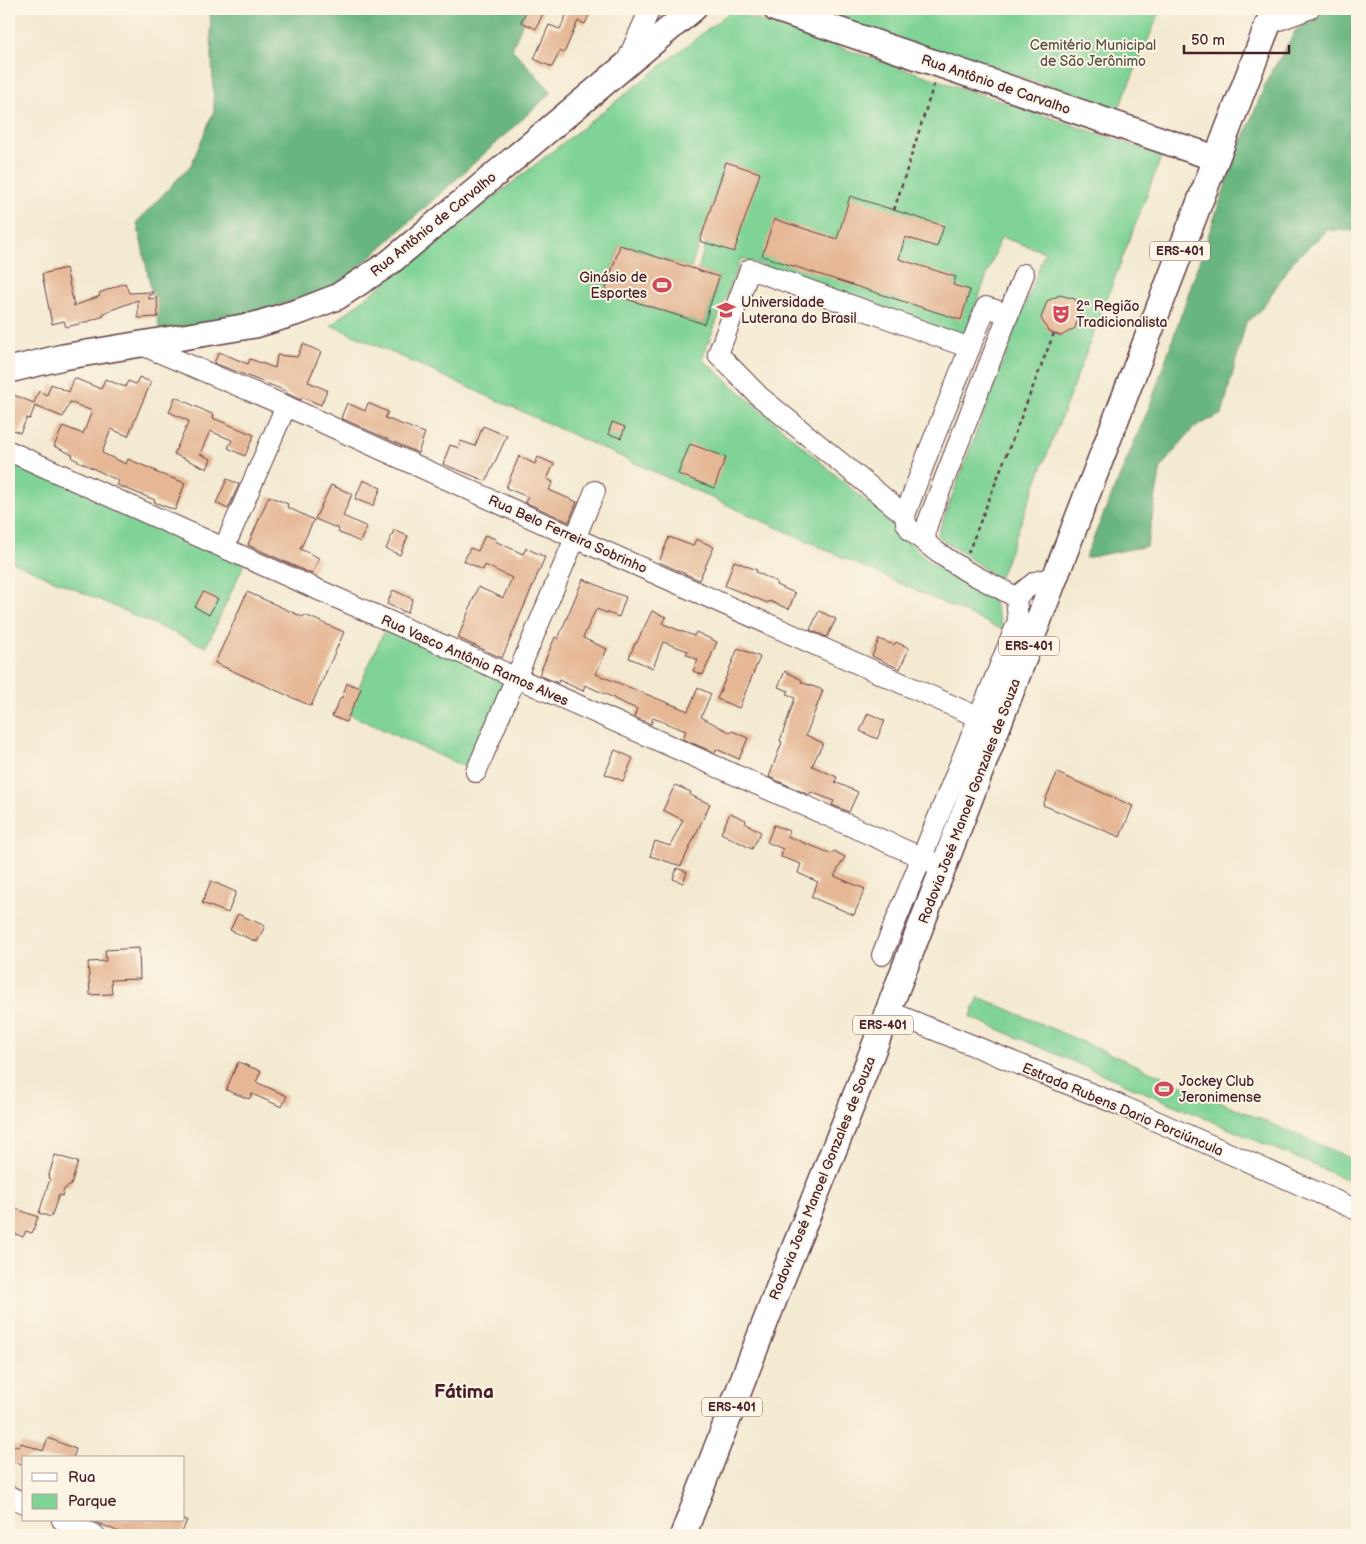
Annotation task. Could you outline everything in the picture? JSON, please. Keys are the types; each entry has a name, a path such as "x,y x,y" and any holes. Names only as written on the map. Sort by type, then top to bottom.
{"main road":[{"name":"Rua Antônio de Carvalho","path":"9,370 63,357 137,343 254,325 301,311 337,297 389,263 693,9"},
{"name":"Rua Antônio de Carvalho","path":"776,9 1215,158"},
{"name":"Rodovia José Manoel Gonzales de Souza","path":"682,1535 888,1011 932,862 1024,631 1055,577 1271,16"}],"street":[{"path":"626,64 650,9"},
{"path":"1271,16 1309,9"},
{"path":"905,515 759,396 718,354 750,269 970,348"},
{"path":"927,544 925,529 928,519 1024,274"},
{"path":"1008,314 986,307 905,515 906,523 911,530 927,544 966,571 1016,597 1024,631"},
{"name":"Rua Belo Ferreira Sobrinho","path":"137,343 286,406 575,538 988,722"},
{"path":"224,548 286,406"},
{"name":"Rua Vasco Antônio Ramos Alves","path":"9,451 932,862"},
{"path":"476,772 595,491"},
{"path":"1016,597 1035,582 1055,577"},
{"path":"882,955 932,862"},
{"name":"Estrada Rubens Dario Porciúncula","path":"888,1011 1122,1106 1357,1210"},
{"path":"9,1496 22,1502"},
{"path":"66,1522 87,1533"}],"path":[{"path":"894,210 936,80"},
{"path":"967,557 1054,333"}],"green space":[{"path":"210,9 528,9 512,49 552,92 342,283 253,315 160,332 137,222 191,165 214,111"},
{"name":"Cemitério Municipal de São Jerônimo","path":"807,9 1161,9 1119,108"},
{"path":"1329,9 1357,9 1357,231 1328,230 1294,260 1260,311 1246,322 1222,414 1194,427 1161,467 1147,546 1085,558 1150,405 1233,164 1267,80 1296,30"},
{"name":"Universidade Luterana do Brasil","path":"731,11 1162,155 999,579 937,536 1045,252 1001,237 964,337 741,258 702,359 870,505 891,513 909,542 928,561 955,579 992,597 1003,630 331,325","holes":["726,162 760,173 706,243 698,270 719,277 704,324 605,292 620,245 691,268"]},
{"path":"9,457 245,562 206,647 9,560"},
{"path":"387,625 510,681 471,770 347,713"},
{"name":"Jockey Club Jeronimense","path":"979,997 1357,1161 1357,1184 970,1017"}],"building":[{"path":"527,9 545,9 536,29 521,22"},
{"path":"569,9 592,9 585,24 578,21 564,53 560,51 552,67 534,59 549,25 560,29"},
{"path":"726,162 760,173 734,252 700,241"},
{"path":"850,196 944,226 937,247 905,237 899,259 956,277 953,285 970,290 961,320 762,256 774,219 837,239"},
{"name":"Ginásio de Esportes","path":"620,245 719,277 704,324 605,292"},
{"path":"66,268 74,306 100,296 99,293 125,283 129,293 153,292 153,294 149,295 149,299 157,298 158,317 138,318 138,300 103,313 104,316 87,322 66,327 64,321 52,324 42,274"},
{"name":"2ª Região Tradicionalista","path":"1060,295 1075,299 1081,311 1075,328 1061,336 1048,331 1041,318 1047,301"},
{"path":"303,344 321,352 308,382 327,390 321,405 302,397 301,400 286,393 286,391 214,363 219,352 248,364 250,359 275,368 277,355 297,357"},
{"path":"139,377 151,382 128,436 111,429 102,453 126,464 128,459 155,472 185,483 175,510 117,485 119,481 72,458 73,455 54,446 63,426 83,434 92,411 70,402 63,417 35,406 30,419 27,418 20,433 9,428 9,393 34,403 39,391 47,395 51,384 69,392 74,378 101,389 105,379 125,387 128,381 136,384"},
{"path":"175,397 214,415 213,418 254,435 245,456 228,448 232,440 210,431 200,454 211,459 207,469 174,454 189,421 169,412"},
{"path":"347,403 365,411 368,403 388,412 385,418 425,433 418,453 341,418"},
{"path":"612,422 625,427 621,438 608,434"},
{"path":"483,426 507,436 486,481 443,464 450,445 459,448 461,441 475,446"},
{"path":"690,444 726,457 714,488 678,474"},
{"path":"519,456 535,464 538,457 554,464 547,479 553,482 549,490 577,502 569,522 525,502 528,497 506,488"},
{"path":"227,479 239,484 228,509 216,503"},
{"path":"363,480 381,488 373,506 355,499"},
{"path":"331,485 352,494 343,516 367,527 360,542 338,532 339,529 315,519"},
{"path":"269,496 288,504 287,507 314,520 300,549 319,558 312,574 248,545"},
{"path":"394,530 408,536 400,555 386,549"},
{"path":"485,535 523,554 526,548 545,557 502,658 458,638 478,587 503,598 512,578 485,565 483,570 464,561 470,548 478,551"},
{"path":"669,537 693,546 696,539 714,547 699,580 659,562"},
{"path":"734,561 757,570 756,572 777,582 776,585 795,593 789,609 725,586"},
{"path":"583,579 626,597 619,617 596,609 583,638 607,649 596,674 688,711 698,688 711,694 701,717 731,733 732,731 748,738 739,759 716,749 715,753 683,739 686,731 653,718 651,724 634,717 637,709 585,685 583,691 559,680 558,683 539,675 555,637 558,639"},
{"path":"393,590 413,599 407,613 387,604"},
{"path":"203,592 218,599 209,615 195,607"},
{"path":"247,592 303,617 305,615 344,632 311,706 215,663"},
{"path":"652,611 666,617 663,624 694,636 696,632 717,642 703,675 693,671 698,660 686,654 688,651 663,642 653,668 629,658"},
{"path":"819,611 836,619 827,637 810,630"},
{"path":"879,639 894,645 896,642 909,648 900,669 872,656"},
{"path":"738,648 760,657 739,708 717,699"},
{"path":"785,671 802,680 801,682 823,690 806,735 823,743 812,766 837,777 835,782 858,792 849,812 832,805 834,801 811,792 809,795 769,777 795,698 787,694 789,691 778,687"},
{"path":"347,683 361,688 346,722 332,716 342,698"},
{"path":"868,713 885,721 877,739 860,731"},
{"path":"615,750 633,758 623,781 605,774"},
{"path":"1057,773 1133,806 1120,837 1043,805"},
{"path":"675,785 691,792 690,795 710,804 681,866 650,856 655,841 670,846 683,820 663,810"},
{"path":"730,813 746,820 745,823 761,832 752,849 721,833"},
{"path":"774,825 789,831 787,836 832,854 834,851 845,857 834,876 865,889 854,915 811,897 818,882 798,873 801,864 781,857 783,849 767,842"},
{"path":"677,868 687,872 683,883 673,879"},
{"path":"211,881 236,892 228,913 202,903"},
{"path":"238,914 265,926 257,942 230,930"},
{"path":"139,948 140,979 111,980 112,994 90,995 88,962 106,961 105,950"},
{"path":"238,1062 261,1071 256,1082 287,1096 282,1107 252,1094 249,1099 226,1090"},
{"path":"55,1155 78,1162 71,1185 64,1189 62,1196 59,1195 51,1217 39,1213 50,1179 48,1178"},
{"path":"9,1206 38,1217 32,1233 26,1231 23,1237 9,1231"},
{"path":"48,1438 76,1449 74,1456 22,1456 22,1465 9,1460 9,1447 12,1449 14,1445 19,1447 21,1443 43,1451"},
{"path":"187,1520 181,1535 126,1535 96,1522 185,1522"}],"place":[{"name":"Ginásio de Esportes","path":"662,285"},
{"name":"Universidade Luterana do Brasil","path":"726,310"},
{"name":"2ª Região Tradicionalista","path":"1061,314"},
{"name":"Jockey Club Jeronimense","path":"1164,1089"}],"district":[{"name":"Fátima","path":"464,1391"}]}
